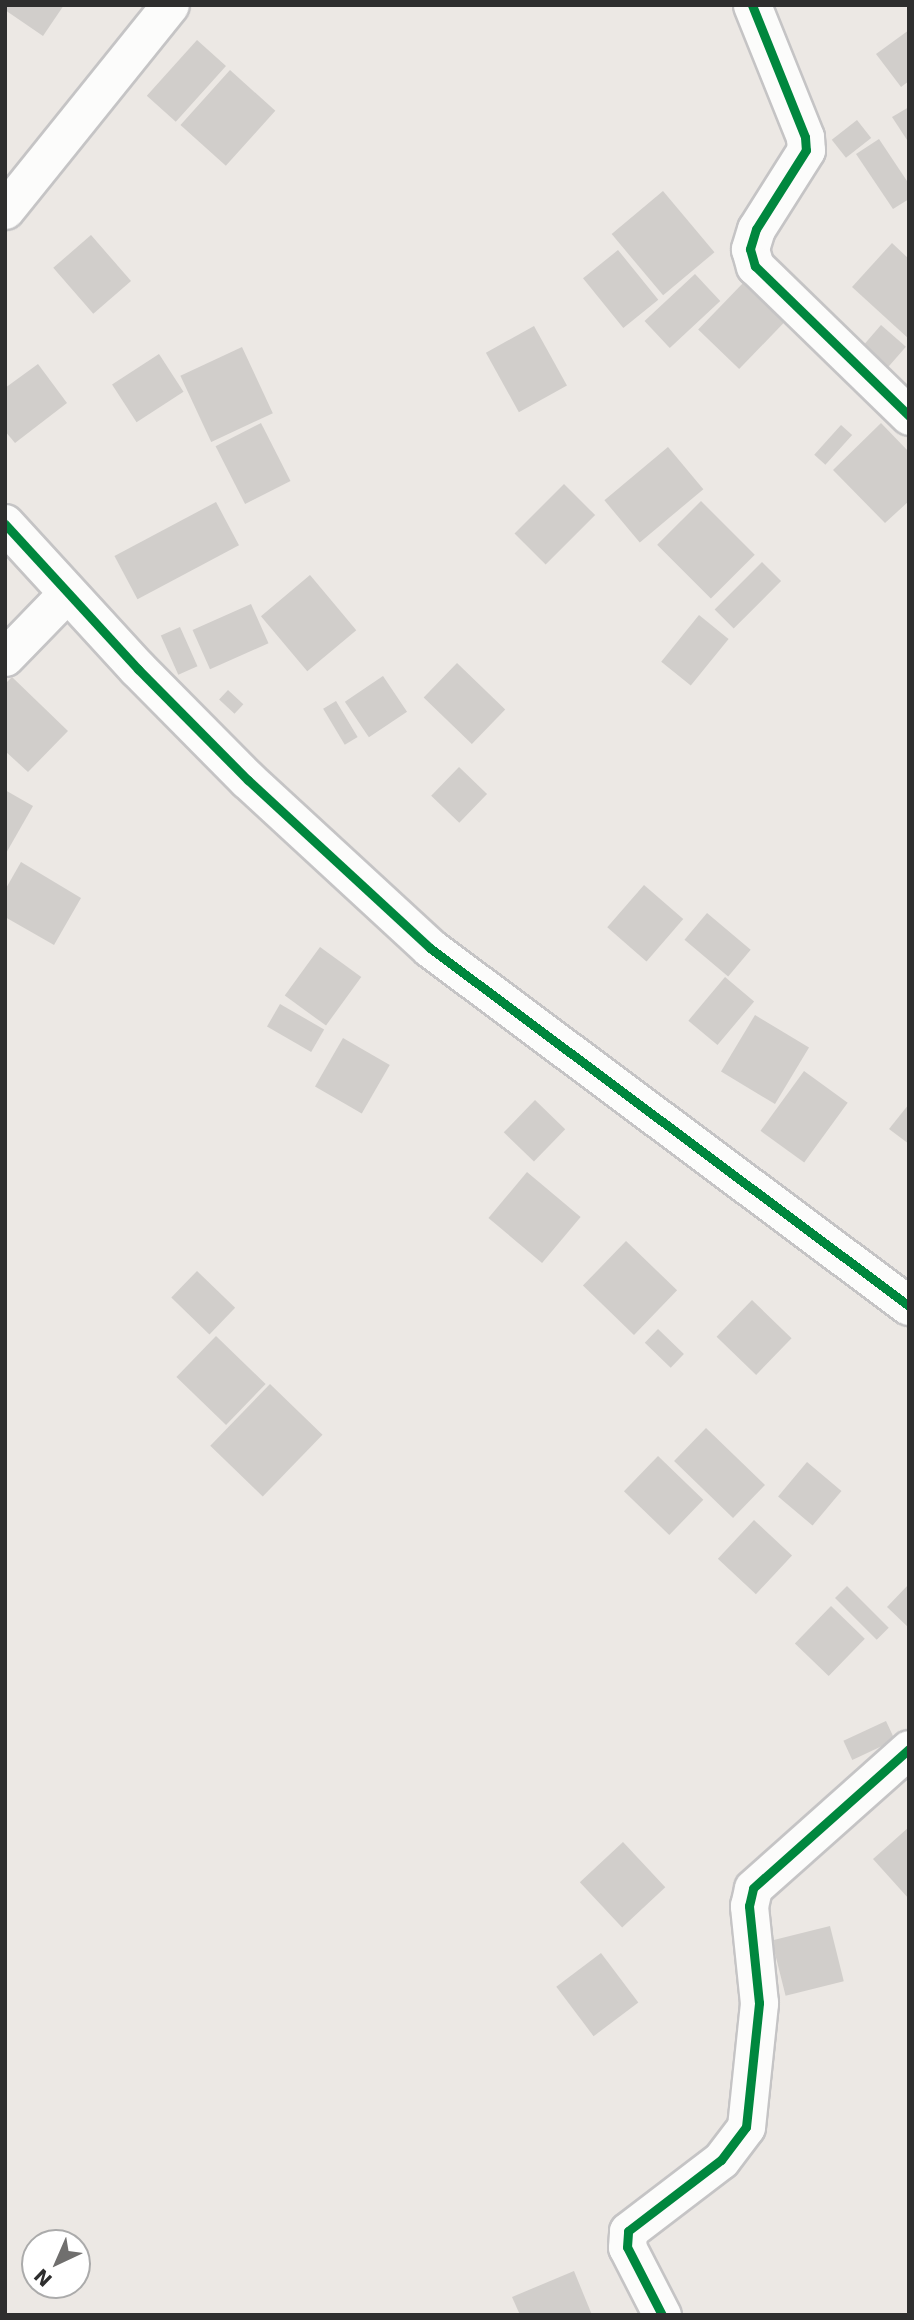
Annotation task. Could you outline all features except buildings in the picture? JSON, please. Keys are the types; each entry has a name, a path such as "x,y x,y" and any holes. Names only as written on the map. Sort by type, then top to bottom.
{"street":[{"path":"5,210 170,5"},
{"path":"752,5 805,137 806,150 756,229 750,249 755,266 909,416"},
{"path":"5,524 67,593 248,780 430,948 909,1306"},
{"path":"5,657 67,593"},
{"path":"662,2315 627,2247 628,2231 721,2160 746,2127 759,2003 749,1906 753,1888 909,1749"}],"cycle path":[{"path":"752,5 805,137 806,150 756,229 750,249 755,266 909,416"},
{"path":"5,524 138,669 248,780 430,948 909,1306"},
{"path":"662,2315 627,2247 628,2231 721,2160 746,2127 759,2003 749,1906 753,1888 909,1749"}]}
